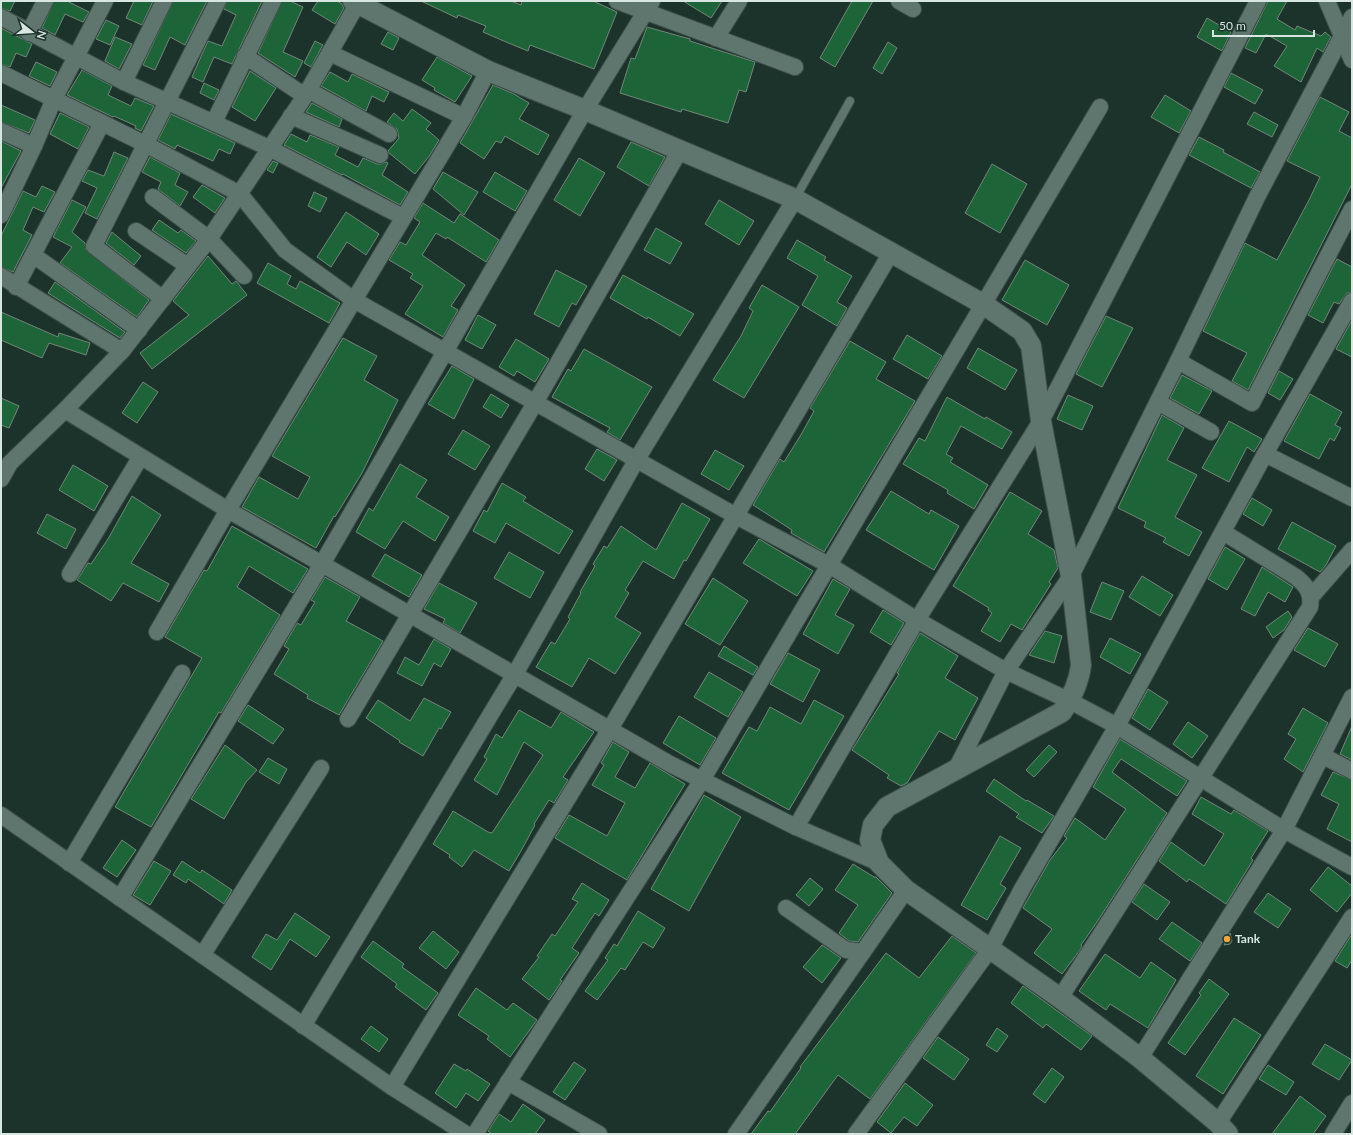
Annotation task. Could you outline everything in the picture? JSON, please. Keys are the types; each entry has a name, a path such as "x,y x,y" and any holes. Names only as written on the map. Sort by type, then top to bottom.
{"street":[{"path":"29,33 45,1"},
{"path":"1,215 7,186 34,146 54,99 105,1"},
{"path":"124,82 164,1"},
{"path":"163,299 94,246 218,1"},
{"path":"214,122 273,1"},
{"path":"617,1 648,7 716,38 795,67"},
{"path":"716,38 739,1"},
{"path":"899,1 913,9"},
{"path":"796,827 918,620 1041,421 1258,1"},
{"path":"1327,1 1352,60"},
{"path":"1,478 10,463 65,410 122,351 209,239 306,93 330,53 356,2 488,71 585,110 795,199 983,304 1022,331 1028,338 1031,346 1041,421 1071,576 1081,665 1080,676 1070,701 1062,712 887,807 873,825 870,840 879,862 906,890 1060,998 1140,1058 1223,1128 1352,917"},
{"path":"120,898 322,564 585,110 648,7"},
{"path":"1,17 124,82 270,148 403,217"},
{"path":"956,770 1006,671 1071,576 1158,402 1257,197 1352,17"},
{"path":"330,53 464,117"},
{"path":"245,56 306,93 389,134"},
{"path":"157,632 228,510 464,117 488,71"},
{"path":"1,73 102,122 240,194 285,250 354,300 736,516 829,564 918,620 1006,671 1070,701 1117,726 1284,830 1352,867"},
{"path":"475,1134 702,780 1100,106"},
{"path":"291,116 380,155"},
{"path":"16,287 102,122"},
{"path":"1,131 34,146"},
{"path":"348,720 535,403 680,150"},
{"path":"153,197 209,239 244,276"},
{"path":"303,1026 515,674 637,459 795,199"},
{"path":"1178,361 1252,403 1352,209"},
{"path":"136,231 188,266"},
{"path":"392,1087 610,729 892,252"},
{"path":"33,255 139,330"},
{"path":"1,276 16,287 122,351"},
{"path":"856,1134 990,949 1022,889 1117,726 1265,454 1352,301"},
{"path":"1158,402 1211,432"},
{"path":"65,410 140,458 228,510 670,764 796,827 879,862"},
{"path":"1265,454 1352,498"},
{"path":"70,574 140,458"},
{"path":"1060,998 1202,779 1310,607 1308,591 1296,577 1223,532"},
{"path":"1308,591 1352,550"},
{"path":"69,863 182,673"},
{"path":"1140,1058 1284,830 1352,698"},
{"path":"1323,756 1352,771"},
{"path":"203,954 321,768"},
{"path":"1,815 203,954 303,1026 392,1087 466,1134"},
{"path":"736,1134 906,890"},
{"path":"786,908 846,950 863,952"},
{"path":"508,1082 599,1134"},
{"path":"1333,1134 1352,1103"}],"lane":[{"path":"795,199 850,100"}],"building":[{"path":"1,1 15,1 10,11 1,8"},
{"path":"54,1 67,1 89,12 83,22 65,14 55,35 42,28"},
{"path":"134,1 153,1 142,25 126,18"},
{"path":"173,1 207,1 185,45 170,37 155,70 143,65"},
{"path":"227,1 262,1 232,64 214,57 203,82 192,77 208,41 222,46 236,15 224,9"},
{"path":"282,1 290,1 303,7 283,52 303,61 295,77 258,53"},
{"path":"318,1 337,1 342,4 344,8 335,24 312,10"},
{"path":"421,1 511,1 521,5 522,1 593,1 617,12 594,69 530,45 528,51 483,32 486,26 458,15 457,18"},
{"path":"683,1 722,1 711,18"},
{"path":"852,1 873,1 835,67 820,58"},
{"path":"1268,1 1287,1 1277,19 1295,30 1297,26 1321,36 1325,32 1331,37 1323,52 1317,48 1301,82 1274,66 1287,46 1266,34 1256,53 1245,48"},
{"path":"1207,18 1231,32 1222,51 1197,37"},
{"path":"106,20 119,26 110,45 96,39"},
{"path":"647,27 690,39 690,41 755,62 746,92 739,90 728,123 682,109 681,112 620,93 631,58 635,59"},
{"path":"1,28 32,44 26,57 16,53 10,67 1,64"},
{"path":"388,32 399,38 393,50 381,44"},
{"path":"115,37 132,44 119,69 105,61"},
{"path":"315,41 323,45 311,67 304,63"},
{"path":"888,42 897,48 882,74 873,68"},
{"path":"437,57 472,76 455,102 434,90 435,88 422,80"},
{"path":"36,62 57,72 50,86 29,76"},
{"path":"82,70 112,86 108,95 131,106 135,98 154,106 141,131 135,128 136,126 114,116 113,117 67,95"},
{"path":"250,71 276,88 255,121 232,107"},
{"path":"330,72 348,82 352,74 389,92 384,102 372,96 366,111 321,86"},
{"path":"1231,73 1263,90 1255,104 1224,87"},
{"path":"204,83 219,90 214,100 200,93"},
{"path":"493,85 514,94 529,103 519,119 549,135 538,155 505,136 501,143 496,141 484,159 460,143"},
{"path":"1165,95 1191,111 1179,133 1151,117"},
{"path":"1320,97 1349,112 1339,131 1352,138 1352,184 1248,390 1232,381 1247,353 1203,331 1245,243 1277,260 1309,200 1320,177 1287,161"},
{"path":"312,103 342,119 339,127 306,112"},
{"path":"1,105 35,120 29,133 1,122"},
{"path":"412,109 431,123 426,129 439,140 430,155 415,174 388,151 399,138 397,129 387,122 394,113 403,121"},
{"path":"1254,112 1278,125 1272,137 1247,124"},
{"path":"60,113 89,127 78,149 50,134"},
{"path":"171,114 235,143 230,154 219,149 213,161 177,145 175,149 158,140"},
{"path":"291,134 307,142 310,135 339,147 335,155 358,167 363,158 377,164 386,162 388,163 382,175 408,192 400,205 343,174 342,175 284,145"},
{"path":"1199,137 1260,172 1251,188 1189,155"},
{"path":"1,141 21,151 1,188"},
{"path":"631,142 665,157 649,186 617,167"},
{"path":"114,152 128,158 97,219 85,213 97,188 82,181 88,170 104,176"},
{"path":"150,157 180,173 175,185 188,192 180,206 158,189 161,182 142,172"},
{"path":"579,158 605,173 580,216 554,200"},
{"path":"273,161 278,163 273,173 267,170"},
{"path":"992,164 1027,184 1000,233 965,213"},
{"path":"443,172 478,192 464,215 433,189"},
{"path":"495,172 527,191 515,211 483,192"},
{"path":"202,185 225,198 215,213 193,197"},
{"path":"42,186 55,192 44,212 33,207 23,230 32,235 13,272 1,267 1,236 23,191 36,197"},
{"path":"314,192 327,198 320,212 308,206"},
{"path":"72,200 86,207 72,232 85,243 86,250 149,300 137,317 60,263 72,247 53,237"},
{"path":"719,200 754,221 739,245 705,224"},
{"path":"423,203 454,223 460,214 499,240 486,262 447,237 446,239 436,233 422,255 465,285 451,306 458,310 443,337 405,314 423,286 410,278 413,274 389,260 400,242 406,245 420,222 414,218"},
{"path":"346,212 379,234 366,255 347,242 331,267 317,257"},
{"path":"159,220 178,233 181,230 196,241 186,253 152,230"},
{"path":"656,228 682,243 670,264 644,250"},
{"path":"112,232 141,256 134,265 106,243"},
{"path":"797,240 826,257 824,260 852,276 837,302 847,308 837,326 802,305 818,276 787,258"},
{"path":"208,256 232,284 236,281 247,295 152,369 140,353 189,315 173,301"},
{"path":"1337,259 1352,267 1352,292 1347,293 1339,304 1334,302 1323,323 1308,315"},
{"path":"1025,260 1069,285 1047,325 1002,300"},
{"path":"268,263 291,276 287,284 296,289 300,281 340,303 329,323 257,283"},
{"path":"556,270 587,286 576,305 572,303 559,327 534,314"},
{"path":"623,275 694,314 680,336 648,317 647,319 610,298"},
{"path":"55,282 125,332 120,338 48,293"},
{"path":"762,285 799,307 744,398 713,380 741,336 753,311 749,308"},
{"path":"1,312 58,337 59,333 90,343 86,355 49,343 42,358 1,340"},
{"path":"478,315 496,325 482,349 465,340"},
{"path":"1106,316 1133,328 1102,387 1076,374"},
{"path":"1352,320 1352,357 1336,349"},
{"path":"907,335 942,356 928,379 893,359"},
{"path":"343,338 377,356 364,380 398,400 362,473 335,517 334,516 316,548 242,507 259,477 298,499 310,477 272,456"},
{"path":"516,339 549,359 535,382 517,371 514,376 499,367"},
{"path":"850,341 886,362 876,379 915,401 824,552 791,533 792,530 753,505 780,459 784,462 802,433 814,411 810,408"},
{"path":"978,348 1017,370 1005,390 967,368"},
{"path":"584,349 652,387 620,440 607,432 610,428 552,397 568,369 571,371"},
{"path":"452,366 474,379 454,419 428,404"},
{"path":"1279,371 1293,379 1280,400 1268,393"},
{"path":"1182,375 1212,391 1199,414 1170,398"},
{"path":"143,382 158,392 137,423 122,413"},
{"path":"491,394 509,405 501,418 483,407"},
{"path":"1310,394 1342,412 1335,425 1341,428 1334,441 1330,438 1319,459 1284,441"},
{"path":"1068,395 1093,406 1082,430 1057,419"},
{"path":"947,397 985,419 986,417 1012,432 1002,449 961,426 946,454 953,458 950,462 988,485 974,509 947,493 948,490 903,464 919,438 925,441"},
{"path":"1,398 19,406 9,428 1,425"},
{"path":"1162,415 1184,428 1167,460 1197,475 1175,517 1202,532 1189,556 1163,542 1166,538 1144,527 1146,522 1118,508"},
{"path":"1229,421 1262,439 1254,452 1247,447 1229,482 1202,468"},
{"path":"463,430 490,446 475,470 448,454"},
{"path":"597,449 617,460 604,481 585,469"},
{"path":"715,450 744,466 729,490 701,474"},
{"path":"400,464 427,480 416,497 449,517 435,541 403,521 385,549 356,532 369,508 373,511"},
{"path":"73,465 108,486 94,511 59,490"},
{"path":"502,483 526,497 523,501 573,531 559,554 506,523 495,543 473,531 484,510 487,512"},
{"path":"891,491 929,514 931,510 959,526 934,570 866,530"},
{"path":"1010,492 1042,511 1028,534 1054,550 1058,568 1049,582 1051,584 1022,630 1011,624 1000,642 981,631 992,613 988,610 989,608 953,586"},
{"path":"132,496 161,515 131,563 169,584 159,602 123,583 111,601 77,580 88,563 91,564 108,539"},
{"path":"1252,498 1272,510 1263,526 1243,514"},
{"path":"682,503 710,519 686,561 684,560 674,579 643,561 625,590 629,593 615,617 641,633 615,674 589,658 572,687 536,667 551,642 555,644 570,619 568,617 595,566 593,564 604,546 607,548 621,526 656,550"},
{"path":"47,514 76,529 66,549 37,533"},
{"path":"1292,522 1336,546 1326,565 1320,572 1278,549"},
{"path":"232,526 308,569 293,593 249,566 237,587 280,615 221,713 219,712 151,827 115,807 202,658 165,637 204,570 207,571"},
{"path":"759,539 813,571 797,596 743,563"},
{"path":"1225,547 1245,559 1227,590 1208,579"},
{"path":"509,552 544,572 530,598 494,578"},
{"path":"385,554 422,575 409,597 372,576"},
{"path":"1262,567 1293,587 1285,602 1268,592 1255,616 1241,609"},
{"path":"1142,576 1173,595 1160,616 1129,597"},
{"path":"325,577 360,597 346,621 383,641 339,715 307,698 308,695 274,674 289,649 284,646 297,623 301,625 315,602 311,600"},
{"path":"713,578 748,601 720,645 685,624"},
{"path":"833,579 850,589 835,615 854,625 838,654 803,634"},
{"path":"1102,582 1124,591 1111,620 1090,612"},
{"path":"439,583 477,603 460,633 443,623 445,619 424,609"},
{"path":"883,610 904,623 891,645 870,632"},
{"path":"1288,611 1292,617 1284,630 1273,638 1266,627"},
{"path":"1308,628 1338,644 1325,667 1294,650"},
{"path":"1045,631 1062,636 1054,663 1029,655"},
{"path":"920,633 958,656 945,678 978,698 955,740 939,731 907,783 901,786 887,778 889,775 852,750 899,674 897,673"},
{"path":"1110,638 1141,654 1130,674 1100,657"},
{"path":"434,639 451,649 441,667 434,663 422,686 397,673 405,657 419,665"},
{"path":"724,646 758,667 753,675 718,656"},
{"path":"788,653 820,670 803,702 770,684"},
{"path":"709,672 743,692 728,717 694,697"},
{"path":"1148,689 1168,702 1150,730 1132,718"},
{"path":"424,698 451,712 441,729 439,728 423,756 399,742 400,741 366,718 378,700 410,721"},
{"path":"814,700 844,716 789,810 722,773 749,727 757,731 770,707 801,724"},
{"path":"248,705 284,729 273,744 238,721"},
{"path":"1303,708 1328,723 1303,772 1284,759 1296,739 1288,734"},
{"path":"519,710 551,728 561,712 594,732 563,777 568,780 554,803 549,800 534,824 535,825 509,871 474,850 462,867 449,857 450,855 433,844 453,811 492,833 543,755 524,742 497,795 474,780 487,759 484,757 496,734 502,738"},
{"path":"679,716 716,738 700,765 663,743"},
{"path":"1188,722 1208,736 1192,758 1173,744"},
{"path":"1352,726 1352,760 1340,754"},
{"path":"1120,739 1187,781 1177,796 1121,759 1112,772 1167,813 1081,945 1080,950 1062,974 1034,953 1052,929 1023,908 1050,860 1067,838 1064,836 1075,818 1105,840 1126,809 1093,787"},
{"path":"613,742 629,752 615,777 635,788 650,763 685,784 627,880 555,838 569,815 607,836 625,803 592,785 604,765 601,763"},
{"path":"225,745 257,770 246,782 224,819 191,799"},
{"path":"1049,745 1057,752 1034,777 1026,770"},
{"path":"268,758 287,769 279,784 259,772"},
{"path":"1333,772 1352,780 1352,842 1327,829 1339,804 1321,795"},
{"path":"994,779 1026,801 1027,800 1054,816 1042,833 1016,817 1019,814 986,791"},
{"path":"704,795 741,817 689,911 651,889"},
{"path":"1201,797 1231,814 1234,810 1268,831 1251,858 1253,860 1226,904 1189,879 1187,882 1159,861 1171,842 1204,866 1224,834 1192,814"},
{"path":"1000,836 1021,848 1000,884 1006,888 987,920 961,905"},
{"path":"122,840 136,850 117,877 103,868"},
{"path":"154,861 171,871 150,905 133,895"},
{"path":"182,861 200,873 202,870 232,890 224,904 188,879 186,883 173,875"},
{"path":"853,864 876,877 892,893 858,942 849,941 839,933 858,905 835,890"},
{"path":"1328,867 1352,886 1352,893 1337,912 1310,890"},
{"path":"810,878 823,889 809,906 796,895"},
{"path":"582,883 609,900 599,916 595,913 572,948 579,953 560,980 562,981 549,1000 522,979 539,957 537,956 552,934 555,936 578,902 572,899"},
{"path":"1144,884 1170,902 1157,920 1132,902"},
{"path":"1268,893 1291,909 1278,928 1254,912"},
{"path":"638,911 665,928 653,948 643,942 625,970 621,968 597,1000 585,991 608,960 605,958 614,944 617,946"},
{"path":"295,913 330,937 316,957 290,939 271,970 252,957 266,934 277,940"},
{"path":"1172,922 1202,943 1190,961 1159,939"},
{"path":"433,931 459,952 446,969 419,948"},
{"path":"1230,933 1232,941 1230,944 1224,945"},
{"path":"1352,934 1352,960 1347,968 1335,961"},
{"path":"952,936 976,953 870,1099 838,1075 795,1134 751,1134 768,1111 770,1112 801,1068 800,1067 886,953 919,978"},
{"path":"373,941 404,964 402,967 438,993 426,1010 395,987 397,984 361,957"},
{"path":"822,945 841,958 822,983 803,967"},
{"path":"1105,954 1140,978 1151,962 1176,980 1148,1028 1110,1004 1106,1010 1079,991"},
{"path":"1209,979 1229,994 1185,1055 1168,1043 1201,995 1199,993"},
{"path":"1023,986 1092,1036 1081,1050 1046,1024 1043,1028 1011,1003"},
{"path":"476,988 507,1010 513,1003 537,1020 510,1057 487,1039 489,1036 458,1015"},
{"path":"1234,1018 1261,1035 1223,1094 1196,1076"},
{"path":"371,1026 388,1039 379,1052 361,1039"},
{"path":"997,1028 1008,1036 997,1052 986,1045"},
{"path":"938,1037 969,1059 954,1080 923,1058"},
{"path":"1325,1044 1352,1060 1339,1080 1312,1064"},
{"path":"574,1062 586,1070 565,1100 553,1092"},
{"path":"454,1064 466,1071 467,1069 490,1084 478,1101 466,1093 456,1108 435,1093"},
{"path":"1268,1065 1294,1082 1286,1095 1259,1079"},
{"path":"1052,1068 1064,1077 1045,1103 1033,1094"},
{"path":"905,1083 933,1105 917,1126 904,1117 891,1133 877,1122"},
{"path":"1300,1096 1326,1116 1313,1134 1272,1134"},
{"path":"523,1104 545,1120 535,1134 492,1134 488,1131 499,1114 511,1122"}],"place":[{"name":"Tank","path":"1227,939"}]}
